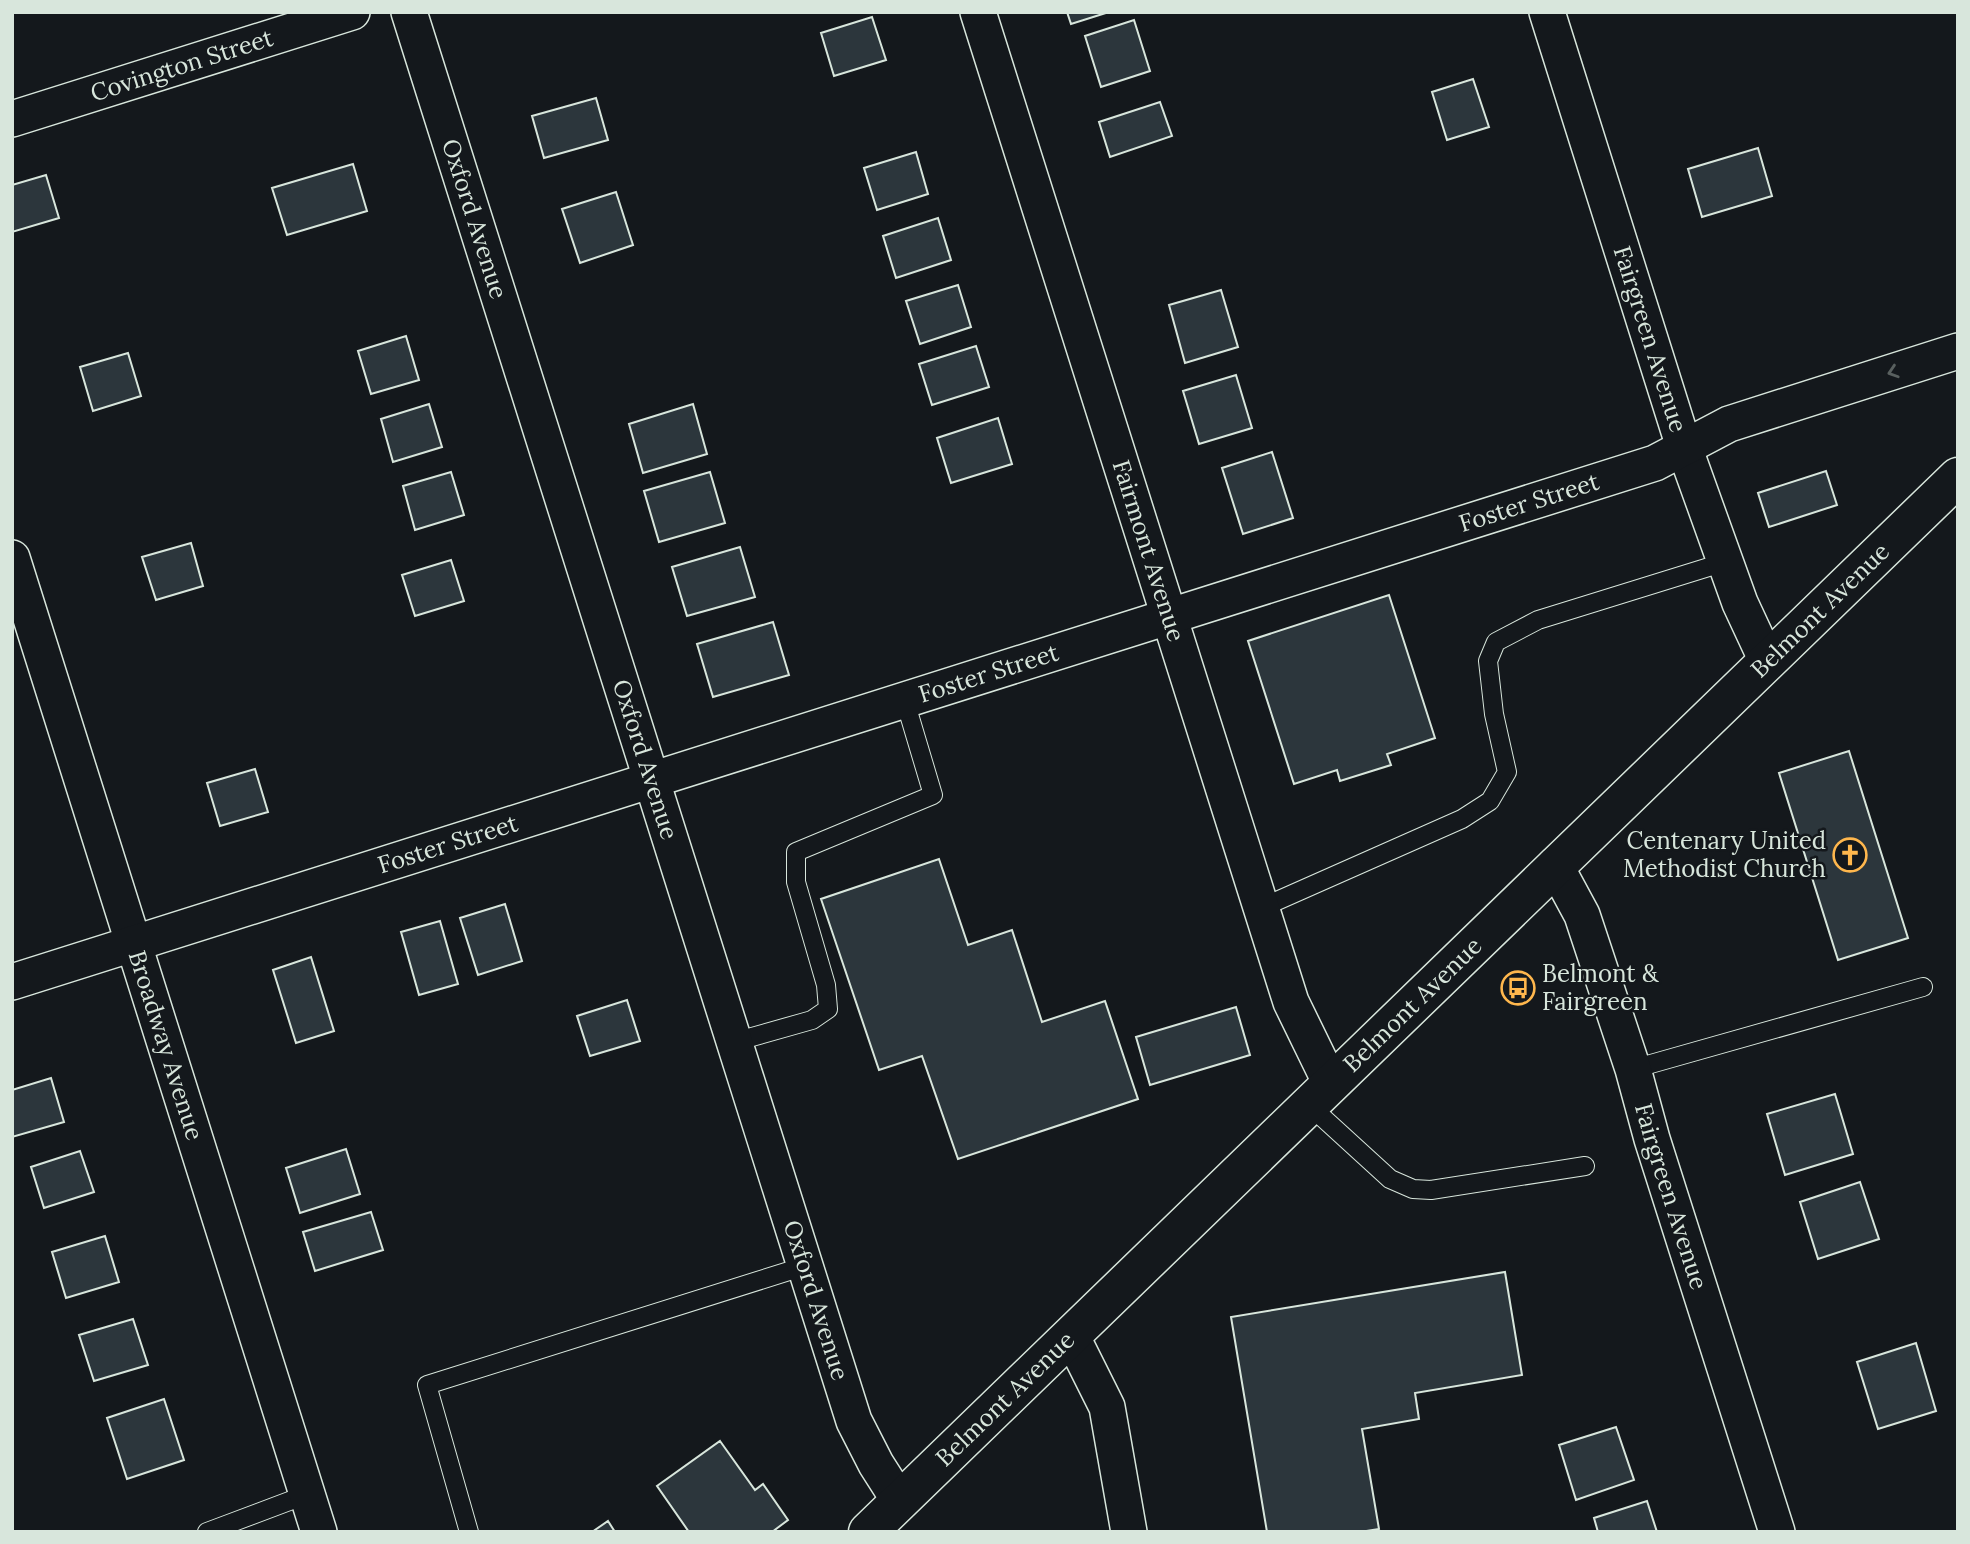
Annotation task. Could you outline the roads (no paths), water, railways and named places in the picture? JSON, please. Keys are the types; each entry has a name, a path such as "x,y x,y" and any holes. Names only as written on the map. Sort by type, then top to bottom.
{"main road":[{"name":"Belmont Avenue","path":"868,1532 1958,477"}],"street":[{"name":"Covington Street","path":"12,118 352,12"},
{"name":"Oxford Avenue","path":"409,12 853,1421 899,1500"},
{"name":"Fairmont Avenue","path":"978,12 1320,1094"},
{"name":"Fairgreen Avenue","path":"1547,12 1684,447 1740,604 1767,661"},
{"name":"Foster Street","path":"12,982 1655,463 1729,424 1958,351"},
{"name":"Broadway Avenue","path":"12,558 319,1532"},
{"name":"Fairgreen Avenue","path":"1555,865 1582,915 1633,1069 1777,1532"},
{"path":"1071,1335 1107,1407 1129,1532"}],"lane":[{"path":"1261,908 1462,820 1490,801 1507,772 1494,714 1488,661 1496,642 1538,620 1725,562"},
{"path":"734,1042 812,1020 828,1009 826,985 796,882 796,852 933,795 905,701"},
{"path":"1633,1069 1923,987"},
{"path":"1320,1094 1390,1179 1413,1189 1431,1190 1585,1166"},
{"path":"469,1532 427,1385 805,1266"},
{"path":"206,1532 230,1528 307,1494"}],"place":[{"name":"Centenary United Methodist Church","path":"1850,855"},
{"name":"Belmont & Fairgreen","path":"1518,988"}]}
